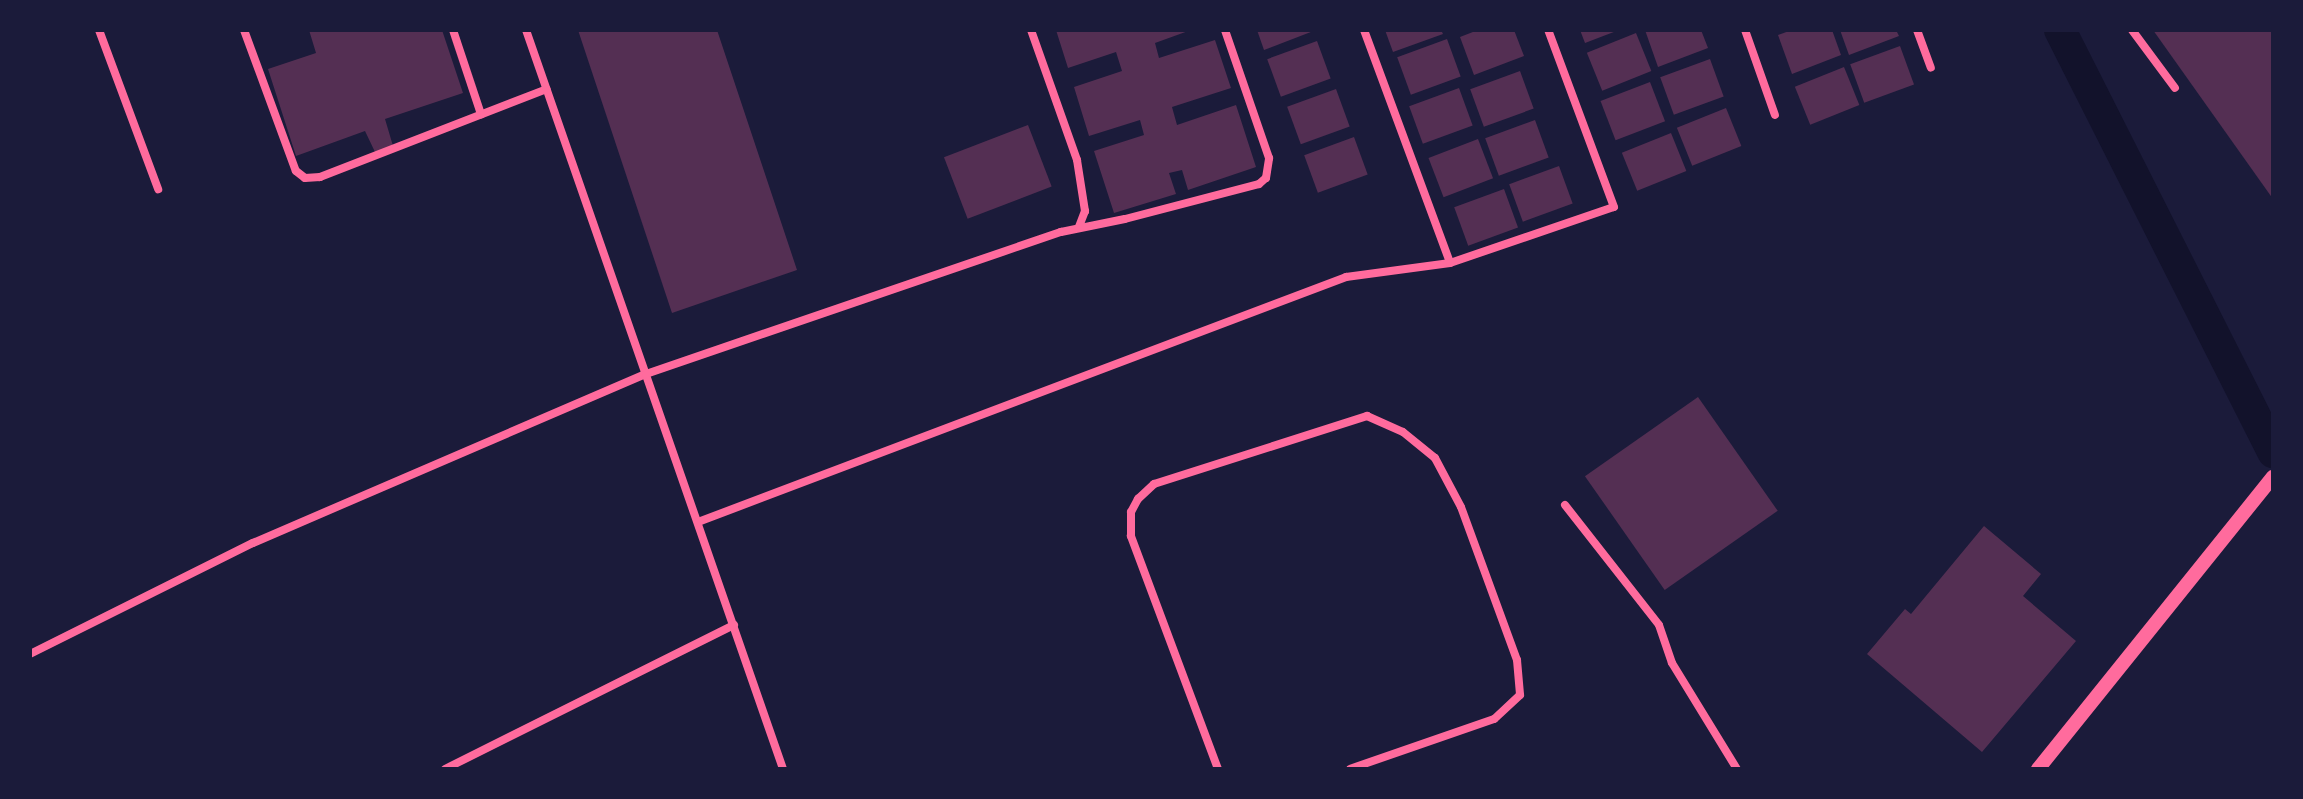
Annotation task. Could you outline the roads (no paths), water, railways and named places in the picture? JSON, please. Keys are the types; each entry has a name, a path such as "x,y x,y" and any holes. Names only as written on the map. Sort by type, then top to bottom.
{"street":[{"path":"99,30 158,189"},
{"path":"244,30 296,171 305,178 320,177 547,89"},
{"path":"453,30 481,114"},
{"path":"526,30 782,768"},
{"path":"1031,30 1077,160 1085,211 1079,227"},
{"path":"30,654 253,543 646,374 1079,227 1125,219 1259,184 1266,178 1269,158 1225,30"},
{"path":"1364,30 1450,263"},
{"path":"698,522 1346,277 1450,263 1614,207 1548,30"},
{"path":"1745,30 1775,115"},
{"path":"1917,30 1931,68"},
{"path":"2132,30 2175,88"},
{"path":"1218,769 1131,536 1131,512 1138,499 1154,484 1367,416 1403,432 1435,458 1461,507 1517,660 1520,695 1494,719 1379,764 1350,769"},
{"path":"2038,769 2273,477"},
{"path":"1565,505 1659,625 1672,663 1737,769"},
{"path":"445,769 734,625"}],"waterway":[{"path":"2060,30 2273,452"}]}
